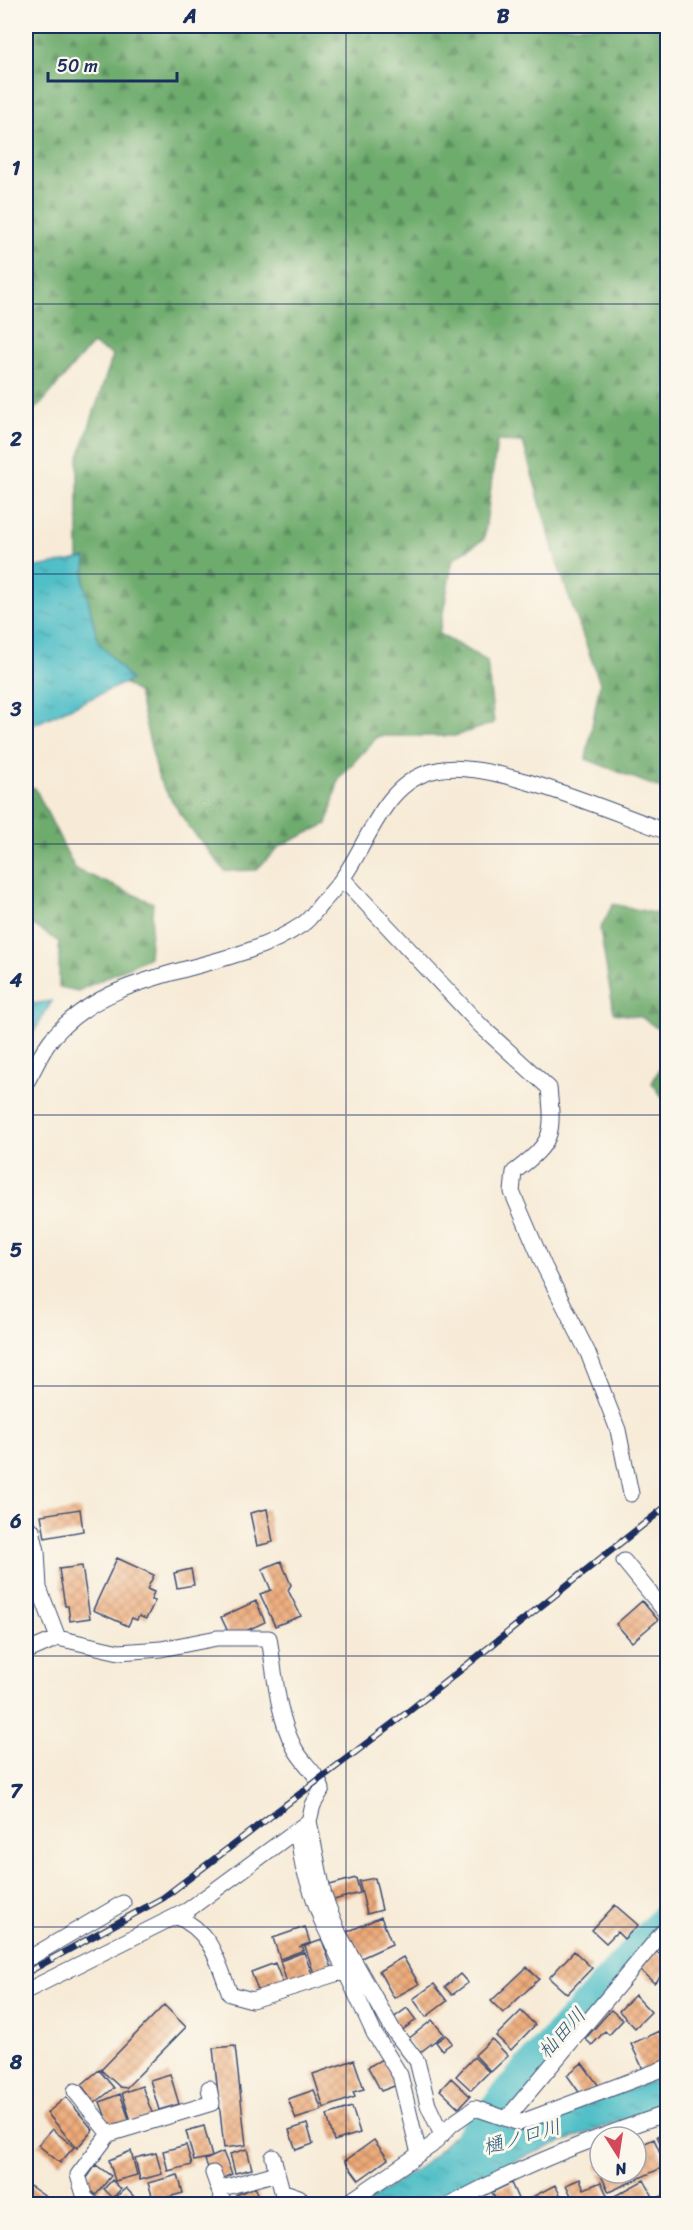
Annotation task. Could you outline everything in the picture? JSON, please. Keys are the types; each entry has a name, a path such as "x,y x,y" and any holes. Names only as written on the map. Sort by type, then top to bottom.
{"street":[{"path":"26,1083 53,1037 87,1008 126,986 267,944 305,922 343,879 368,830 393,795 415,779 436,770 469,768 526,782 668,832"},
{"path":"343,879 481,1026 549,1088 553,1125 543,1150 514,1172 512,1192 544,1266 588,1353 601,1386 618,1430 630,1494"},
{"path":"26,1527 32,1530 37,1551 39,1588 58,1638"},
{"path":"624,1561 668,1615"},
{"path":"26,1652 58,1638 119,1652 161,1649 217,1638 269,1638 281,1710 294,1748 319,1779 322,1789 303,1826 303,1867 321,1919 374,2033 400,2074 419,2154"},
{"path":"26,1991 176,1916 303,1826"},
{"path":"303,1826 324,1896 339,1934 393,2030 417,2061 428,2105 442,2135"},
{"path":"26,1956 31,1957 123,1903"},
{"path":"176,1916 194,1923 205,1934 230,1994 252,2000 345,1971"},
{"path":"508,2117 668,1926"},
{"path":"346,2205 419,2154 475,2108 508,2117 519,2123 668,2067"},
{"path":"92,2205 85,2198 78,2175 109,2134 212,2103 209,2088"},
{"path":"75,2091 109,2134"},
{"path":"452,2205 495,2180 599,2136 668,2113"},
{"path":"273,2157 282,2191 299,2197 304,2205"},
{"path":"213,2173 224,2205"},
{"path":"219,2189 277,2173"},
{"path":"663,2205 668,2202"}],"green space":[{"path":"26,26 662,26 667,33 667,791 586,759 600,683 557,563 523,442 497,441 484,539 453,559 439,634 487,661 494,723 455,736 378,736 339,778 327,824 280,846 256,870 225,871 189,827 159,780 138,693 105,670 78,630 78,460 113,355 92,344 41,404 26,415"},
{"path":"26,787 35,788 75,869 153,903 149,957 78,991 59,987 59,942 26,920"},
{"path":"613,904 667,916 667,1035 641,1017 614,1013 600,929"},
{"path":"667,1055 667,1103 652,1083"}],"water":[{"path":"86,558 84,582 98,642 131,680 26,728 26,569"},
{"path":"52,1001 33,1033 26,1053 26,1005"},
{"name":"樋ノ口川","path":"667,2076 667,2103 608,2125 588,2125 588,2133 523,2157 437,2204 365,2204 425,2163 470,2120 494,2120 514,2131"}],"building":[{"path":"26,1480 31,1513 26,1513"},
{"path":"80,1509 83,1531 45,1538 41,1515"},
{"path":"267,1509 273,1542 257,1546 250,1513"},
{"path":"117,1558 154,1575 147,1589 154,1592 151,1600 155,1601 146,1619 139,1616 137,1620 132,1618 128,1626 93,1610"},
{"path":"281,1561 291,1585 288,1590 301,1616 275,1626 260,1594 271,1590 262,1569"},
{"path":"82,1566 90,1618 70,1621 59,1569"},
{"path":"191,1569 194,1585 177,1588 174,1573"},
{"path":"256,1601 265,1622 231,1638 221,1617"},
{"path":"642,1601 658,1620 632,1642 616,1624"},
{"path":"356,1878 360,1893 330,1901 326,1886"},
{"path":"375,1878 382,1910 367,1914 359,1881"},
{"path":"615,1905 638,1925 624,1939 617,1932 606,1943 592,1930"},
{"path":"381,1917 392,1944 359,1959 347,1932"},
{"path":"305,1927 310,1943 299,1947 302,1946 304,1950 280,1959 273,1938"},
{"path":"322,1940 333,1971 315,1977 305,1946"},
{"path":"655,1950 668,1962 668,1969 654,1983 638,1968"},
{"path":"574,1951 592,1968 567,1994 549,1978"},
{"path":"304,1952 312,1974 287,1983 280,1961"},
{"path":"403,1957 419,1984 394,1998 379,1971"},
{"path":"275,1963 284,1986 260,1995 251,1972"},
{"path":"527,1967 539,1979 503,2013 491,2001"},
{"path":"460,1974 468,1983 452,1995 445,1987"},
{"path":"434,1984 447,2001 426,2017 413,1999"},
{"path":"635,1995 651,2012 635,2028 619,2011"},
{"path":"164,2005 186,2027 126,2088 120,2087 101,2070"},
{"path":"407,2008 416,2020 401,2031 392,2019"},
{"path":"611,2010 623,2020 609,2035 605,2031 592,2045 585,2039"},
{"path":"521,2011 535,2025 511,2050 496,2036"},
{"path":"432,2020 444,2034 418,2054 407,2040"},
{"path":"659,2031 664,2042 668,2041 668,2060 644,2071 631,2044"},
{"path":"446,2035 452,2043 442,2050 436,2042"},
{"path":"492,2039 508,2056 491,2072 475,2055"},
{"path":"235,2046 246,2145 224,2148 213,2048"},
{"path":"474,2057 489,2072 471,2090 456,2076"},
{"path":"382,2059 397,2085 381,2091 368,2067"},
{"path":"354,2060 364,2089 353,2092 355,2097 324,2108 313,2074"},
{"path":"582,2063 599,2086 581,2095 567,2075"},
{"path":"99,2070 114,2088 95,2103 81,2085"},
{"path":"170,2074 179,2104 159,2110 150,2080"},
{"path":"451,2078 470,2096 459,2108 440,2090"},
{"path":"142,2086 154,2118 131,2121 122,2093"},
{"path":"314,2090 322,2110 296,2119 288,2099"},
{"path":"120,2094 131,2124 111,2131 100,2102"},
{"path":"66,2097 93,2130 77,2148 47,2113"},
{"path":"352,2107 360,2133 334,2141 327,2115"},
{"path":"307,2124 313,2144 296,2150 289,2130"},
{"path":"204,2126 212,2157 194,2161 186,2131"},
{"path":"52,2129 74,2147 60,2163 38,2145"},
{"path":"668,2131 668,2158 657,2136"},
{"path":"654,2139 666,2166 648,2174 648,2142"},
{"path":"374,2140 388,2159 359,2180 345,2161"},
{"path":"186,2145 192,2165 168,2171 163,2151"},
{"path":"247,2149 252,2169 235,2173 230,2154"},
{"path":"131,2151 137,2175 115,2181 109,2160"},
{"path":"223,2152 232,2174 219,2180 209,2170 205,2160"},
{"path":"156,2153 162,2174 140,2180 135,2158"},
{"path":"96,2165 111,2176 96,2195 82,2185"},
{"path":"178,2175 183,2193 154,2201 148,2183"},
{"path":"580,2179 584,2189 594,2185 602,2185 611,2204 575,2204 566,2185"},
{"path":"112,2180 121,2189 113,2198 104,2189"},
{"path":"511,2183 520,2203 530,2198 533,2204 498,2204 492,2192"},
{"path":"555,2185 565,2204 538,2204 534,2196"},
{"path":"606,2185 624,2185 609,2192"},
{"path":"635,2185 647,2185 657,2204 615,2204 611,2198"},
{"path":"30,2186 53,2202 52,2204 26,2204 26,2193"},
{"path":"255,2187 263,2204 240,2204 236,2195"},
{"path":"126,2188 136,2199 130,2204 108,2204"}],"waterway":[{"name":"杣田川","path":"469,2140 521,2078 668,1916"}],"railway":[{"path":"26,1973 163,1898 404,1715 668,1505"}]}
